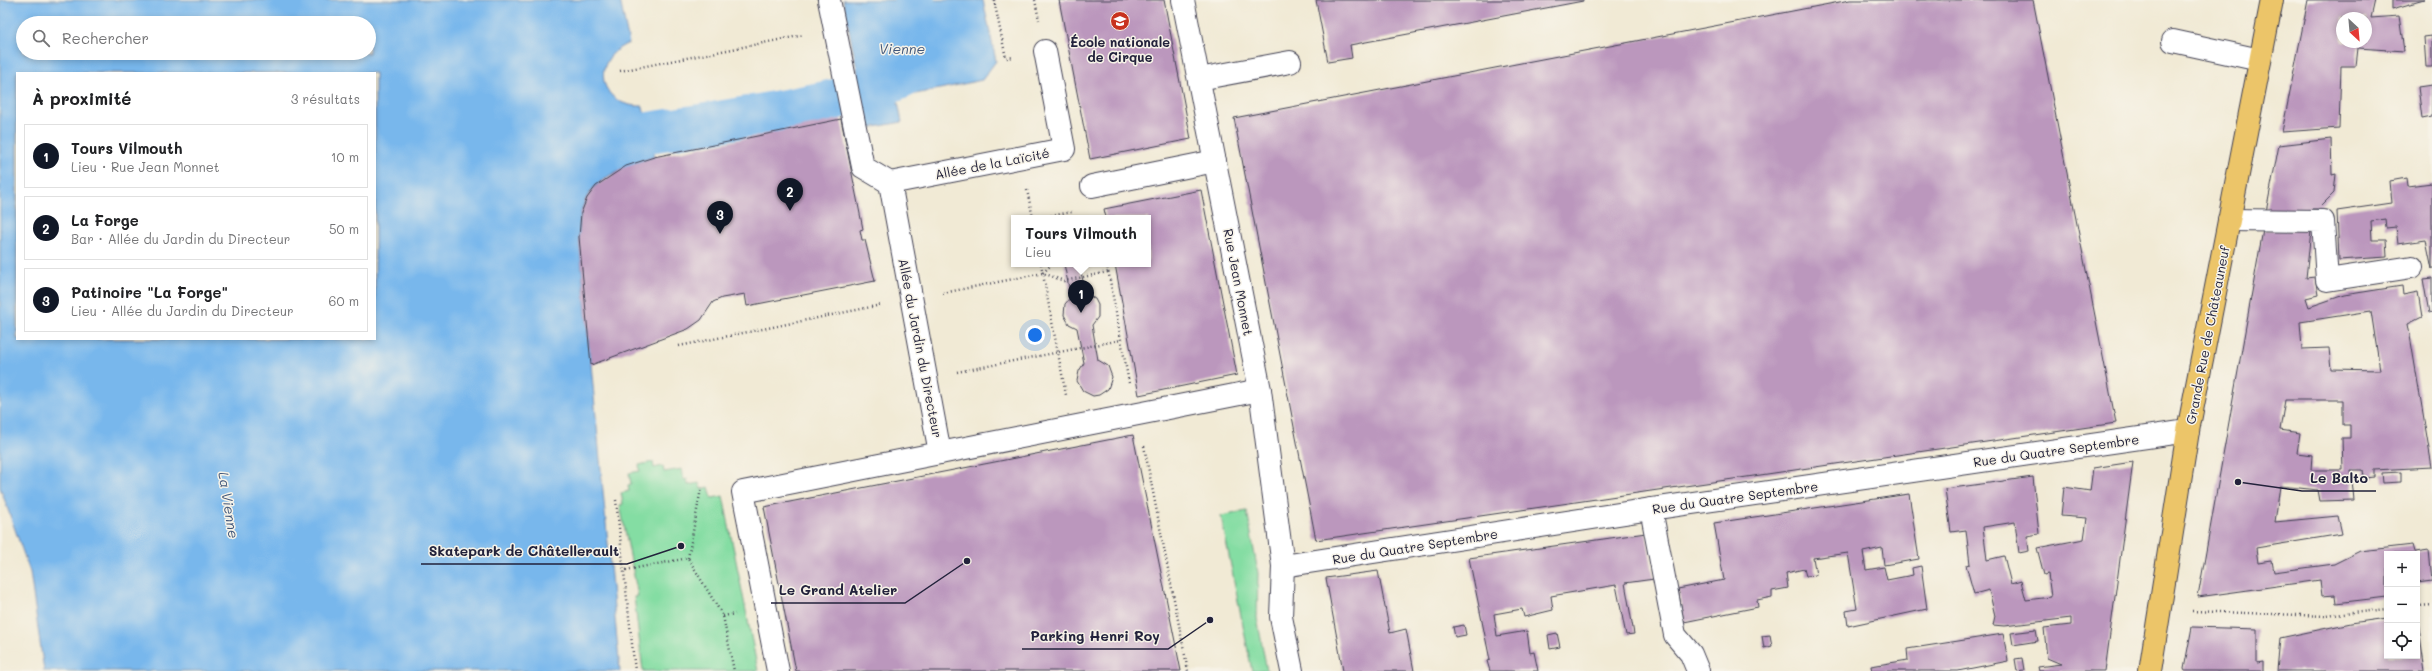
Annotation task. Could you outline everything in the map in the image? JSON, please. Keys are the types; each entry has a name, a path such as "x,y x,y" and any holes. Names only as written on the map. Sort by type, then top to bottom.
{"main road":[{"name":"Grande Rue de Châteauneuf","path":"2150,671 2188,431 2272,0"}],"street":[{"path":"829,0 863,167 890,183"},
{"name":"Rue Jean Monnet","path":"1183,0 1260,390 1283,566 1281,617 1292,671"},
{"path":"2173,41 2260,60"},
{"name":"Allée de la Laïcité","path":"890,183 1064,149 1045,51"},
{"path":"1199,79 1290,62"},
{"path":"1092,186 1215,161"},
{"name":"Allée du Jardin du Directeur","path":"778,671 742,492 940,452 890,183"},
{"path":"2229,220 2324,221 2327,280 2412,267"},
{"path":"940,452 1260,390"},
{"name":"Rue du Quatre Septembre","path":"1283,566 1651,509 2188,431"},
{"path":"1651,509 1675,635 1691,654 1698,671"}],"path":[{"path":"994,0 1006,58 1045,51"},
{"path":"620,71 835,29"},
{"path":"1026,182 1032,215"},
{"path":"1054,215 1069,212"},
{"path":"1042,267 1072,427"},
{"path":"1043,273 1049,267"},
{"path":"1107,267 1132,401 1138,414 1188,671"},
{"path":"680,346 1043,273 1064,281 1108,272"},
{"path":"968,370 1121,340"},
{"path":"701,489 688,558 723,616 734,671"},
{"path":"616,500 635,671"},
{"path":"626,570 688,558"},
{"path":"2420,606 2432,605"},
{"path":"2160,608 2195,612 2326,616 2384,609"}],"green space":[{"path":"653,462 654,468 663,466 664,472 682,469 684,480 687,479 688,485 699,483 701,489 709,487 712,498 723,496 758,671 643,671 634,597 638,596 620,505 623,504 621,493 629,491 628,485 631,484 629,473 640,471 639,465"},
{"path":"1247,511 1258,573 1257,618 1267,671 1252,671 1221,516"}],"water":[{"name":"La Vienne","path":"0,0 620,0 629,43 616,51 608,60 604,71 604,82 608,91 616,99 628,105 643,106 654,157 620,170 609,176 591,191 585,201 581,213 579,237 620,671 44,671 30,572 0,487"},
{"name":"Vienne","path":"843,0 983,0 996,61 982,80 897,98 902,122 869,128"}],"building":[{"path":"1059,0 1164,0 1191,139 1090,159"},
{"path":"1316,0 1583,1 1350,45 1352,58 1328,62"},
{"path":"1850,0 2033,0 2116,423 1316,540 1234,118"},
{"path":"2308,0 2375,0 2372,14 2372,12 2336,12 2336,48 2358,48 2356,66 2341,66 2339,128 2282,132"},
{"path":"2392,0 2424,0 2392,9"},
{"path":"2399,16 2404,51 2358,48 2372,48 2372,18"},
{"path":"2432,36 2432,67 2426,67 2424,37"},
{"path":"2432,85 2432,116 2422,118 2418,87"},
{"path":"841,119 863,229 860,230 862,240 865,240 875,281 747,306 745,294 722,298 713,302 701,320 688,329 591,365 579,237 581,213 587,198 596,186 626,166 654,157"},
{"path":"2331,139 2332,175 2336,174 2334,193 2318,209 2311,209 2311,212 2266,212 2279,145"},
{"path":"2406,178 2407,186 2432,183 2432,269 2426,240 2398,244 2396,227 2386,228 2385,219 2371,221 2372,240 2386,240 2387,257 2339,260 2337,211 2392,203 2390,181"},
{"path":"1201,190 1237,375 1139,395 1116,267 1151,267 1151,215 1105,215 1104,209"},
{"path":"2263,230 2311,230 2306,278 2315,277 2318,295 2306,298 2309,307 2344,295 2402,286 2403,295 2418,292 2422,317 2408,324 2432,467 2374,470 2374,477 2364,478 2363,470 2351,470 2354,500 2320,501 2318,490 2280,486 2275,522 2338,516 2342,534 2256,548 2258,563 2272,561 2274,572 2334,564 2360,551 2413,545 2415,551 2384,551 2384,597 2336,603 2335,595 2322,596 2320,580 2198,597","holes":["2371,311 2380,370 2331,369 2329,348 2302,349 2300,322","2285,400 2343,400 2343,425 2350,425 2350,438 2342,438 2343,470 2311,470 2312,455 2297,453 2300,433 2280,430"]},
{"path":"1065,267 1080,267 1086,294 1095,299 1098,305 1098,317 1092,325 1098,360 1108,366 1112,377 1108,389 1099,395 1093,396 1083,391 1077,381 1079,371 1084,363 1077,328 1069,324 1064,315 1065,304 1071,297"},
{"path":"2432,278 2432,312 2429,313 2423,279"},
{"path":"1133,435 1181,671 796,671 764,507"},
{"path":"2133,462 2105,671 2039,671 2038,667 2061,664 2047,658 2044,628 2071,625 2071,618 2004,626 1993,625 1995,616 1989,590 1974,594 1966,565 1970,564 1966,530 1951,532 1945,489 2033,477 2039,534 2027,536 2029,551 2019,553 2015,522 1983,527 1987,560 2004,556 2011,584 2021,581 2026,600 2051,597 2048,574 2044,575 2037,548 2084,539 2087,518 2061,516 2064,487 2090,491 2093,468"},
{"path":"2401,472 2401,482 2383,483 2382,473"},
{"path":"1909,494 1919,559 1884,565 1882,548 1863,552 1866,570 1884,567 1887,580 1913,575 1912,568 1921,566 1927,609 1848,626 1846,611 1857,609 1848,553 1813,558 1816,575 1806,576 1804,569 1786,573 1788,588 1772,591 1772,597 1757,600 1758,607 1684,622 1678,589 1724,580 1714,523"},
{"path":"1646,533 1654,579 1625,583 1634,634 1626,635 1616,585 1551,596 1553,610 1524,617 1522,609 1494,614 1497,636 1527,631 1530,653 1534,652 1538,671 1490,671 1487,661 1490,660 1469,558"},
{"path":"2429,550 2432,581 2420,583 2420,551"},
{"path":"1378,571 1390,633 1406,629 1414,671 1343,671 1326,578"},
{"path":"2384,618 2384,659 2420,659 2420,635 2425,671 2277,671 2280,638 2351,623"},
{"path":"1464,625 1466,635 1455,637 1453,627"},
{"path":"2192,627 2257,629 2257,663 2263,662 2263,671 2185,671 2184,669"},
{"path":"2036,630 2038,641 2013,645 2011,633"},
{"path":"1557,633 1560,647 1550,649 1548,635"},
{"path":"2003,634 2008,661 1958,671 1872,671 1871,666 1908,660 1907,649"},
{"path":"1770,635 1772,646 1764,648 1762,636"},
{"path":"2022,658 2024,670 2017,671 2015,659"}],"waterway":[{"path":"592,141 765,114 862,92 898,80 918,68 921,62 921,35 914,0"}],"place":[{"name":"École nationale de Cirque","path":"1120,21"},
{"name":"La Forge","path":"790,211"},
{"name":"Patinoire \"La Forge\"","path":"720,234"},
{"name":"Tours Vilmouth","path":"1081,313"},
{"name":"Le Balto","path":"2238,482"},
{"name":"Skatepark de Châtellerault","path":"681,546"},
{"name":"Le Grand Atelier","path":"967,561"},
{"name":"Parking Henri Roy","path":"1210,620"}]}
